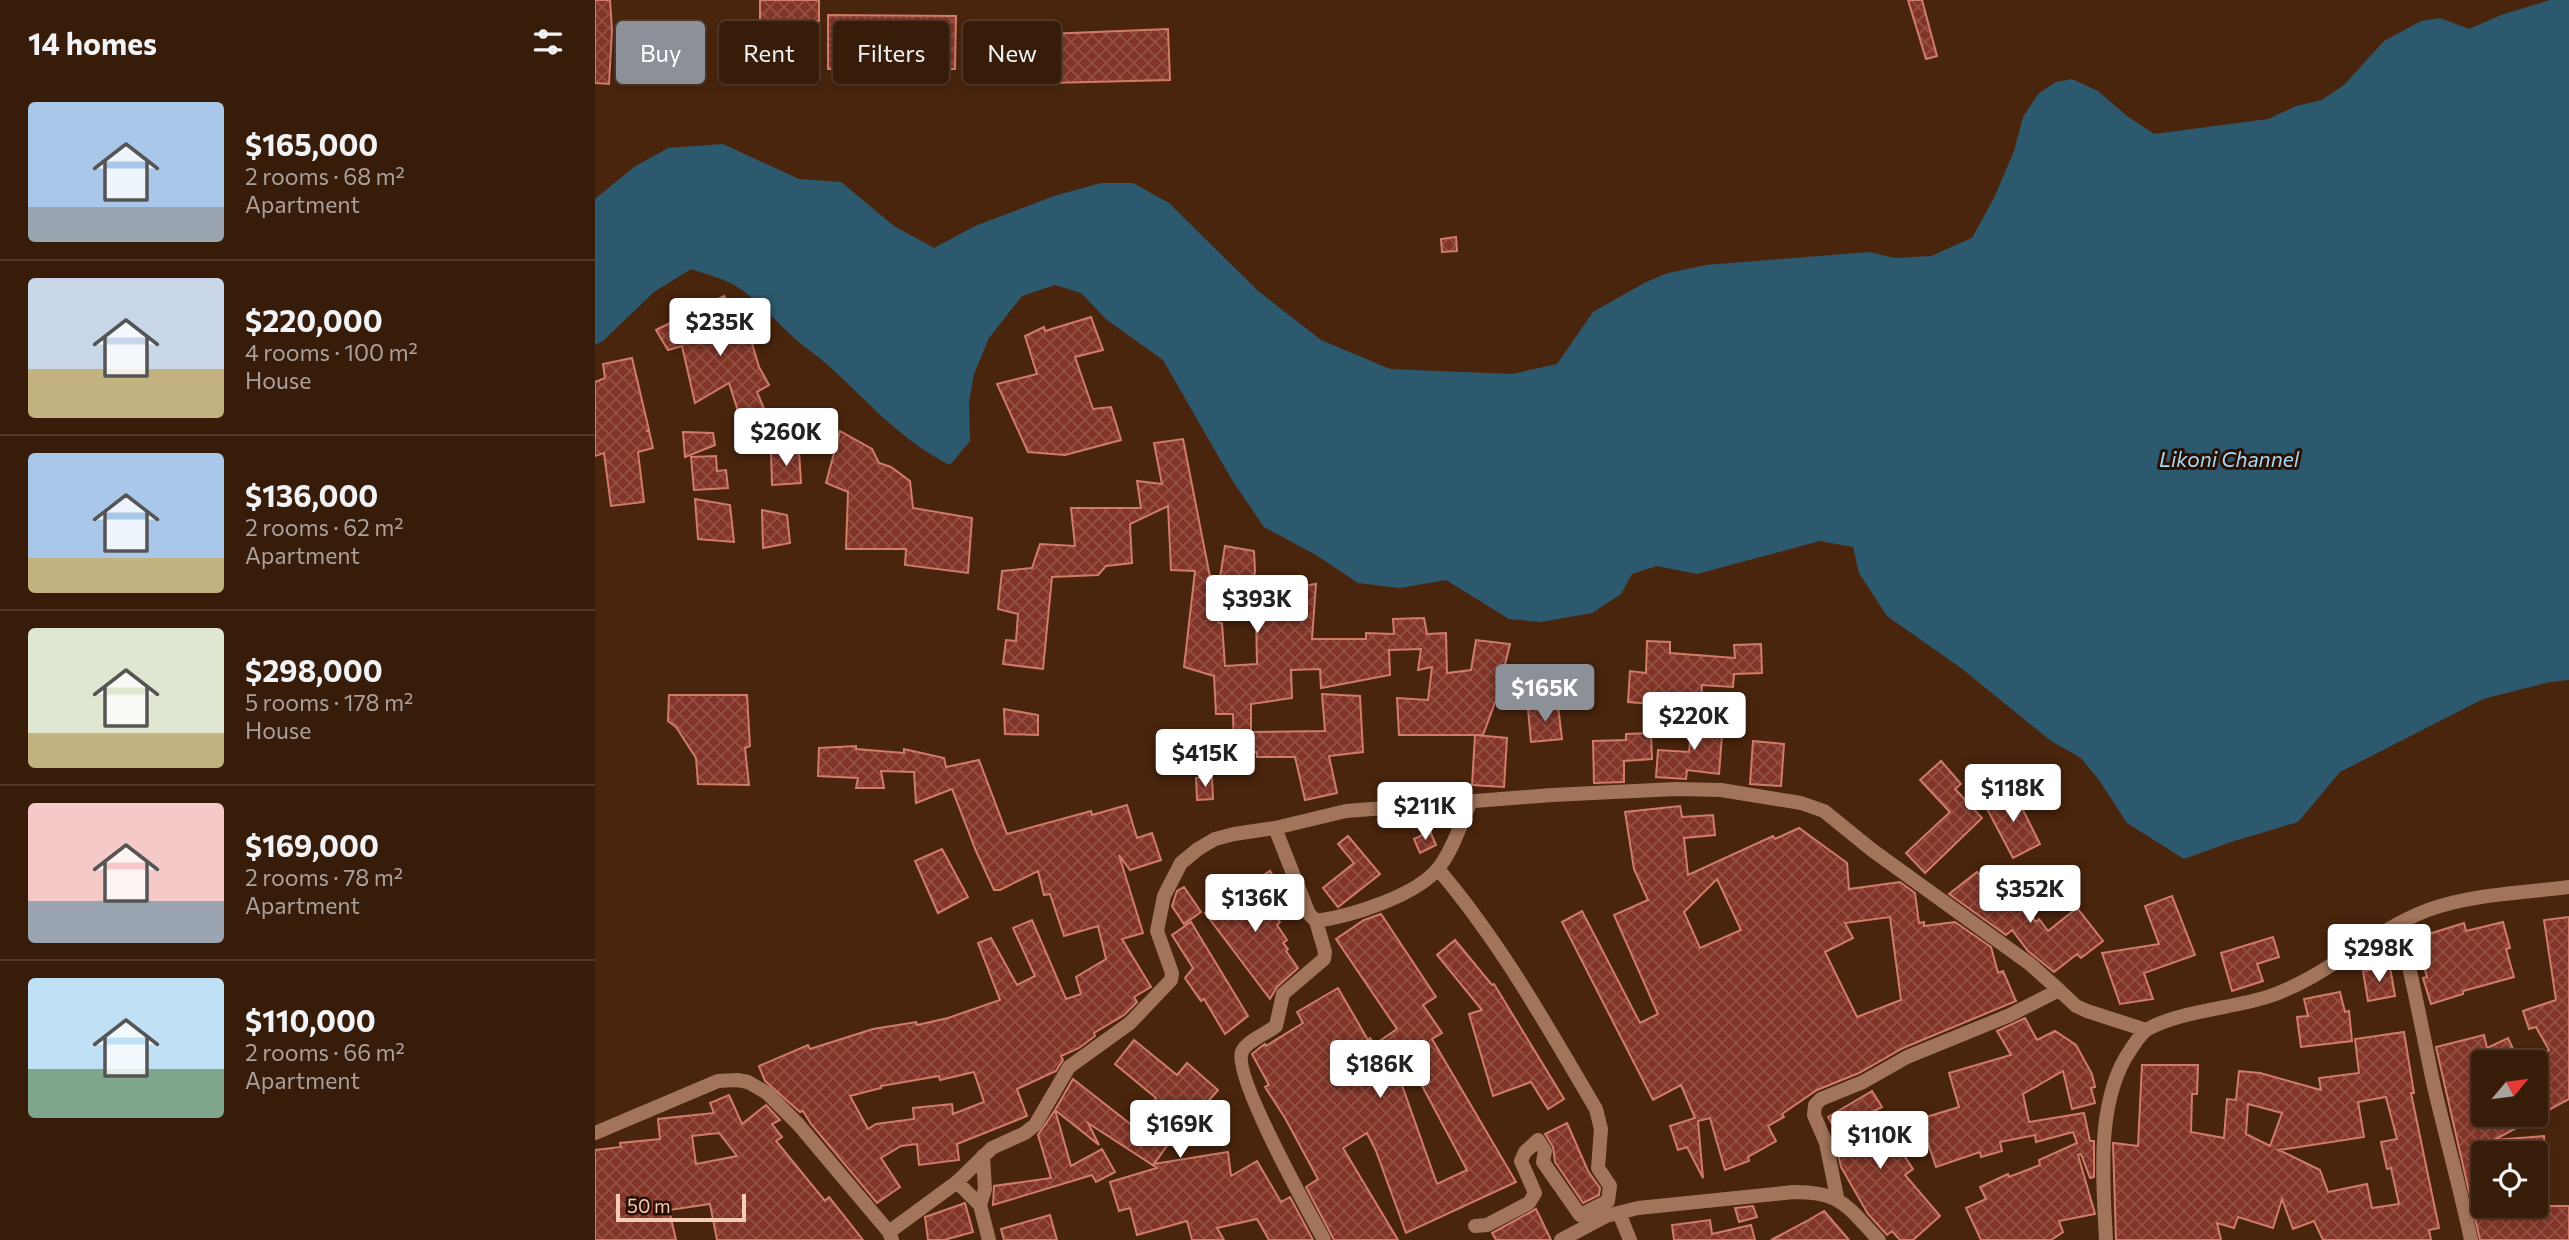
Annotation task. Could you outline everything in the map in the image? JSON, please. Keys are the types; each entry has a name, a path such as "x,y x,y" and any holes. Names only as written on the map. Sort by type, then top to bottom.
{"street":[{"path":"595,1133 718,1081 748,1082 767,1093 798,1124 891,1236 957,1182 992,1148 1025,1133 1035,1125 1069,1067 1130,1023 1171,980 1172,973 1159,938 1157,923 1167,888 1181,863 1198,849 1215,839 1346,811 1552,794 1721,790 1815,806 2030,964 2076,1006 2146,1030"},
{"path":"1317,921 1332,919 1409,891 1438,869 1448,854 1471,801"},
{"path":"1275,828 1309,914 1317,921 1325,952 1324,959 1287,989 1279,1002 1276,1026 1243,1049 1240,1058 1255,1107 1291,1181 1324,1240"},
{"path":"1438,869 1483,925 1524,984 1596,1109 1601,1129 1598,1168 1610,1186 1608,1201 1580,1214"},
{"path":"2106,1240 2103,1158 2110,1098 2115,1077 2130,1050 2146,1030 2180,1018 2269,997 2299,985 2399,923 2457,901 2569,887"},
{"path":"2399,923 2471,1240"},
{"path":"1879,1240 1837,1197 1826,1143 1814,1115 1815,1105 1821,1099 1863,1082 1907,1057 2010,1016 2059,990"},
{"path":"1475,1226 1487,1225 1529,1203 1533,1198 1535,1193 1521,1161 1525,1152 1538,1140 1545,1151 1543,1162 1580,1214 1596,1222"},
{"path":"980,1205 985,1189 983,1156"},
{"path":"957,1182 980,1205 989,1240"},
{"path":"1561,1240 1606,1216 1638,1208 1794,1192 1815,1192 1837,1197"},
{"path":"1619,1213 1630,1240"}],"water":[{"name":"Likoni Channel","path":"2550,0 2569,0 2569,680 2550,682 2483,699 2340,772 2298,822 2184,859 2127,823 2081,758 2051,741 1961,668 1887,616 1859,573 1853,547 1820,541 1697,574 1657,566 1632,574 1621,594 1592,613 1541,622 1509,619 1446,580 1400,588 1358,583 1316,555 1264,527 1232,480 1163,360 1107,320 1081,293 1055,285 1022,296 989,338 974,374 969,402 970,441 950,465 901,433 751,297 736,286 714,276 691,269 654,292 603,341 595,345 595,199 634,167 668,148 723,144 799,179 841,182 894,226 934,248 975,226 1054,196 1101,183 1133,183 1169,203 1257,290 1321,340 1390,369 1512,374 1557,364 1593,312 1646,282 1668,273 1706,265 1869,252 1895,258 1931,256 1972,238 1994,198 2014,151 2023,117 2038,94 2056,82 2072,79 2098,91 2127,116 2154,134 2268,119 2296,106 2322,100 2344,85 2384,41 2421,21 2440,18 2469,29 2501,15"}],"building":[{"path":"595,0 610,0 612,30 609,84 595,83"},
{"path":"760,0 819,0 819,21 760,20"},
{"path":"1908,0 1922,0 1937,56 1926,59"},
{"path":"828,15 956,16 955,69 949,69 949,21 833,21 833,69 828,69"},
{"path":"1168,29 1170,80 1061,83 1061,33"},
{"path":"1456,237 1457,251 1442,252 1441,239"},
{"path":"724,296 748,330 759,367 769,385 757,392 770,423 745,433 729,383 695,403 682,346 668,350 656,330"},
{"path":"1091,317 1103,350 1075,357 1093,409 1111,407 1121,440 1065,455 1028,452 997,384 1037,374 1025,336 1044,327 1045,331"},
{"path":"632,358 649,430 646,431 649,431 653,448 638,452 644,502 611,506 604,453 595,456 595,382 605,378 603,364"},
{"path":"840,431 872,449 879,463 891,467 910,481 913,508 972,518 968,573 905,565 906,549 846,549 848,492 826,483"},
{"path":"683,432 713,433 715,445 685,457"},
{"path":"1183,439 1219,623 1222,623 1225,666 1257,664 1256,614 1216,603 1225,546 1254,551 1255,572 1250,594 1316,584 1312,639 1366,639 1366,633 1394,634 1393,619 1424,618 1427,634 1446,633 1447,673 1471,670 1476,640 1510,644 1497,697 1483,735 1399,735 1397,698 1428,700 1432,667 1418,670 1421,649 1389,650 1390,675 1321,688 1320,669 1291,670 1292,698 1251,704 1251,732 1325,731 1322,694 1360,696 1363,752 1329,756 1337,793 1305,800 1295,757 1257,757 1257,752 1234,753 1233,714 1216,714 1214,676 1184,667 1195,571 1171,570 1168,506 1130,524 1132,563 1106,566 1098,575 1052,577 1043,669 1003,664 1006,640 1016,641 1018,614 998,609 1002,571 1032,568 1040,544 1075,546 1071,508 1141,508 1137,481 1162,484 1154,443"},
{"path":"799,451 801,483 772,485 771,452"},
{"path":"716,456 717,471 726,470 728,488 694,490 691,457"},
{"path":"695,499 730,505 734,542 698,539"},
{"path":"762,510 787,515 790,543 763,548"},
{"path":"1647,641 1670,642 1670,653 1735,658 1734,645 1761,644 1762,673 1734,674 1733,687 1702,685 1700,716 1678,715 1678,706 1628,702 1630,671 1646,673"},
{"path":"669,695 747,695 750,746 745,748 749,785 698,784 696,758 676,727 668,721"},
{"path":"1558,706 1562,739 1531,742 1528,709"},
{"path":"1004,709 1038,715 1038,735 1005,734"},
{"path":"1692,719 1723,722 1719,774 1687,770 1686,779 1656,777 1658,750 1689,752"},
{"path":"1651,733 1652,759 1624,761 1624,782 1594,783 1593,741 1626,740 1626,734"},
{"path":"1475,735 1507,738 1504,787 1472,785"},
{"path":"1753,741 1784,744 1781,786 1750,784"},
{"path":"856,746 856,749 904,753 904,749 944,758 946,767 979,760 1007,834 1091,811 1092,815 1127,805 1137,838 1152,833 1161,860 1130,870 1119,855 1143,933 1122,939 1151,987 1134,997 1137,1002 1124,1015 1094,1033 1095,1036 1079,1048 1061,1056 1063,1060 1056,1071 1017,1089 1027,1116 957,1144 959,1160 919,1165 917,1144 901,1146 881,1158 900,1187 877,1203 803,1111 800,1112 765,1081 759,1066 808,1045 810,1049 873,1029 916,1022 917,1025 948,1018 1000,1000 978,943 991,938 1017,985 1035,976 1013,928 1032,920 1066,999 1081,994 1076,977 1106,959 1098,926 1064,936 1050,894 1044,895 1038,871 1000,890 994,890 952,789 916,803 914,772 881,771 884,788 856,788 858,778 818,776 819,748","holes":["974,1072 984,1102 953,1114 952,1104 913,1108 914,1119 876,1124 868,1129 850,1096 881,1086 939,1076 940,1080"]},
{"path":"1941,761 1961,784 1955,789 1982,818 1925,873 1906,853 1950,812 1920,780"},
{"path":"1212,777 1213,799 1197,800 1196,778"},
{"path":"2013,790 2040,844 2013,858 1985,805"},
{"path":"1680,806 1682,817 1713,815 1715,835 1684,838 1688,875 1773,836 1775,839 1799,828 1847,863 1849,889 1900,882 1915,893 1919,923 1924,922 1924,926 1955,922 1991,947 1998,973 2003,971 2016,1001 1903,1048 1859,1073 1817,1090 1782,1114 1784,1117 1768,1126 1776,1141 1748,1157 1749,1161 1725,1170 1710,1118 1698,1121 1703,1178 1687,1147 1678,1150 1670,1126 1695,1118 1681,1085 1653,1100 1562,922 1582,911 1640,1023 1658,1014 1614,915 1648,900 1634,869 1625,812","holes":["1717,879 1741,930 1700,948 1684,912","1890,917 1901,1000 1857,1017 1825,952 1853,938 1845,923"]},
{"path":"1430,831 1436,845 1420,853 1414,839"},
{"path":"1348,836 1380,874 1338,907 1323,888 1354,863 1338,844"},
{"path":"942,849 968,897 938,913 915,861"},
{"path":"1270,871 1278,884 1262,895 1280,922 1277,925 1287,940 1283,943 1288,949 1286,951 1298,968 1277,987 1270,999 1205,913"},
{"path":"1977,872 2003,904 2014,895 2036,922 2039,919 2048,931 2077,908 2103,941 2081,958 2077,954 2054,972 2028,951 2012,930 2006,935 1949,894"},
{"path":"1184,887 1201,912 1184,924 1172,906 1177,891"},
{"path":"2172,896 2195,955 2144,973 2153,999 2120,1004 2102,953 2159,944 2145,906"},
{"path":"1381,914 1436,997 1423,1005 1442,1033 1432,1039 1516,1182 1406,1233 1367,1133 1343,1148 1398,1240 1334,1240 1306,1187 1318,1179 1265,1087 1269,1085 1252,1054 1303,1023 1297,1012 1338,988 1368,1040 1370,1038 1375,1044 1397,1029 1336,939 1364,920","holes":["1404,1052 1467,1170 1437,1184 1392,1057"]},
{"path":"2569,917 2569,1099 2548,1110 2549,1050 2536,1027 2529,1029 2523,1011 2556,1000 2544,920"},
{"path":"1191,922 1248,1016 1225,1034 1204,999 1201,1001 1185,978 1193,968 1172,935"},
{"path":"2503,922 2510,948 2506,949 2514,977 2463,991 2463,994 2431,1004 2416,938 2464,923 2466,931"},
{"path":"2273,937 2279,957 2257,964 2263,981 2232,991 2221,953"},
{"path":"1455,940 1492,985 1494,984 1564,1099 1548,1109 1531,1082 1493,1096 1469,1014 1482,1010 1437,955"},
{"path":"2390,967 2395,996 2368,1001 2363,971"},
{"path":"2340,992 2345,1012 2349,1011 2352,1041 2301,1047 2297,1017 2308,1016 2304,999"},
{"path":"2025,1018 2037,1040 2055,1031 2076,1045 2092,1074 2095,1087 2091,1088 2095,1103 2072,1109 2063,1071 2023,1094 2029,1122 2084,1113 2090,1141 2094,1141 2094,1177 2090,1178 2081,1154 2078,1155 2095,1214 2059,1221 2063,1232 2051,1240 1981,1240 1966,1208 1986,1199 1980,1187 2008,1174 2009,1177 2040,1165 2039,1160 2077,1143 2073,1132 2036,1142 2035,1135 2000,1142 2002,1151 1981,1157 1980,1152 1936,1167 1920,1119 1959,1107 1949,1073 2011,1055 1997,1031"},
{"path":"2404,1032 2414,1093 2411,1093 2439,1228 2429,1230 2431,1240 2323,1240 2314,1221 2293,1229 2282,1199 2273,1228 2238,1217 2234,1228 2217,1223 2221,1240 2116,1240 2113,1143 2138,1146 2142,1065 2198,1065 2197,1094 2192,1094 2191,1132 2224,1138 2227,1099 2236,1100 2239,1071 2260,1073 2321,1090 2319,1078 2359,1073 2355,1039","holes":["2386,1097 2397,1139 2381,1142 2387,1169 2391,1168 2399,1204 2372,1208 2367,1184 2328,1192 2320,1170 2279,1150 2364,1137 2358,1102","2248,1104 2282,1113 2270,1146 2246,1134"]},
{"path":"2484,1035 2487,1048 2508,1038 2514,1050 2471,1050 2471,1127 2518,1127 2494,1140 2544,1136 2544,1141 2471,1141 2471,1201 2436,1047"},
{"path":"1134,1040 1177,1075 1187,1063 1218,1090 1185,1128 1182,1125 1154,1164 1228,1152 1231,1176 1257,1161 1281,1202 1290,1197 1313,1240 1269,1240 1257,1219 1217,1228 1224,1240 1192,1240 1187,1221 1137,1235 1130,1208 1119,1211 1110,1182 1157,1168 1088,1123 1099,1145 1055,1110 1073,1079 1138,1130 1156,1098 1115,1064"},
{"path":"1872,1091 1882,1107 1874,1111 1913,1169 1905,1175 1940,1216 1913,1240 1900,1240 1892,1231 1887,1235 1868,1214 1841,1167 1838,1154 1847,1149 1828,1117"},
{"path":"729,1095 742,1124 766,1105 780,1120 772,1124 782,1137 776,1141 825,1201 829,1197 863,1240 717,1240 710,1204 669,1210 676,1240 595,1240 595,1150 621,1147 620,1143 660,1139 658,1119 714,1113 710,1103","holes":["719,1133 737,1156 696,1164 692,1136"]},
{"path":"1055,1110 1071,1166 1102,1149 1115,1172 1096,1182 1092,1175 993,1205 994,1186 1051,1178 1038,1135"},
{"path":"1567,1123 1588,1171 1600,1188 1599,1195 1583,1203 1555,1162 1553,1147 1545,1134"},
{"path":"965,1203 973,1232 944,1240 928,1240 925,1217"},
{"path":"1753,1206 1757,1217 1739,1222 1735,1208"},
{"path":"2548,1206 2569,1206 2569,1240 2480,1240 2475,1218 2548,1218"},
{"path":"1536,1209 1551,1240 1496,1240 1492,1233"},
{"path":"1824,1211 1849,1240 1771,1240 1807,1221"},
{"path":"1050,1215 1057,1240 1004,1240 1001,1229"},
{"path":"1710,1220 1712,1234 1751,1225 1755,1240 1674,1240 1672,1225"}]}
